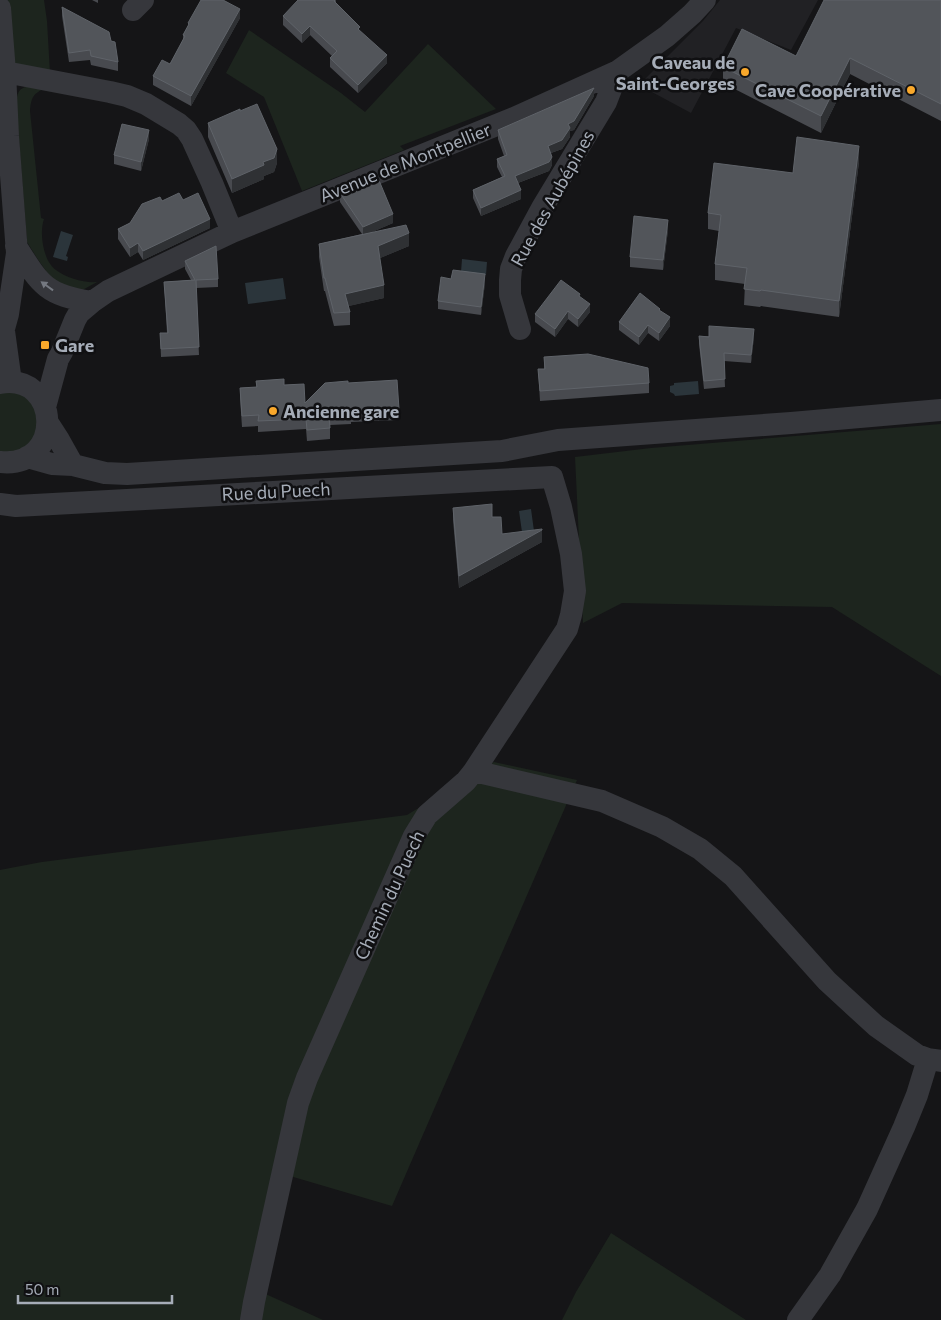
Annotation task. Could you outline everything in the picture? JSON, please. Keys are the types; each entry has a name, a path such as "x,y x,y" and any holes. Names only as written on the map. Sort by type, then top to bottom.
{"street":[{"name":"Avenue de Montpellier","path":"28,457 41,445 46,435 47,415 58,359 79,313 92,302 108,292 232,232 514,118 618,71 667,36 705,0"},
{"path":"0,8 17,253 13,284 3,326 13,384 36,394 73,465"},
{"name":"Rue des Aubépines","path":"520,329 510,295 511,269 542,208 606,102 618,71"},
{"path":"5,72 127,96 146,104 180,124 192,139 232,232"},
{"path":"16,246 36,278 46,288 67,298 92,302"},
{"name":"Avenue de Montpellier","path":"13,384 58,359"},
{"path":"0,479 0,462 14,462 28,457 52,464 73,465 105,473 126,474 502,451 558,440 941,410"},
{"name":"Rue du Puech","path":"0,504 16,506 552,477"},
{"name":"Chemin du Puech","path":"251,1320 298,1103 307,1078 414,836 427,815 466,781 474,771 567,629 575,591 571,554 561,507 552,477"},
{"path":"474,771 602,801 662,827 700,849 734,876 834,988 876,1026 917,1056 935,1060 917,1095 867,1209 830,1275 798,1320"}],"shaded area":[{"path":"8,0 44,0 50,73 14,66"},
{"path":"720,0 818,0 791,50 736,28 691,113 639,85 703,21"},
{"path":"249,30 341,93 365,112 428,44 496,109 400,146 404,150 302,191 264,97 226,73"},
{"path":"30,86 46,88 34,96 30,111 41,218 44,219 42,232 43,246 48,260 60,273 87,282 97,282 77,293 53,281 27,242 16,102 20,91"},
{"path":"61,231 73,235 66,256 68,257 67,261 53,257"},
{"path":"462,259 487,262 486,275 461,272"},
{"path":"283,278 286,299 248,304 245,283"},
{"path":"698,381 699,394 675,396 670,392 670,386 674,385 674,383"},
{"path":"0,390 27,395 41,422 28,449 0,454"},
{"path":"941,424 941,676 832,607 622,603 583,623 575,457 651,448"},
{"path":"531,509 534,531 522,532 519,511"},
{"path":"494,762 577,780 392,1206 273,1171 250,1287 323,1320 0,1320 0,870 42,862 407,815"},
{"path":"611,1233 746,1320 562,1320 576,1292"}],"building":[{"path":"201,0 223,0 240,9 191,96 153,76 162,60 170,64 185,36 183,35 188,23"},
{"path":"298,0 335,0 360,27 358,29 387,55 358,85 330,58 337,51 310,26 302,34 283,16"},
{"name":"Cave Coopérative","path":"824,0 941,0 941,104 850,58 821,116 723,67 742,29 796,56"},
{"path":"62,7 109,32 111,41 115,42 118,62 91,56 90,50 69,53"},
{"path":"594,88 574,121 568,124 570,128 562,140 548,146 552,157 549,162 515,176 521,190 481,208 473,190 505,176 497,159 507,155 498,130"},
{"path":"257,104 277,149 274,158 263,162 264,165 232,179 208,123"},
{"path":"122,124 149,130 141,162 114,155"},
{"path":"797,137 859,146 839,301 744,289 747,268 715,264 721,215 708,213 714,163 793,173"},
{"path":"378,178 393,214 363,227 340,193"},
{"path":"179,193 183,200 198,193 210,219 143,251 138,243 130,248 118,229 130,223 142,204 160,197 162,201"},
{"path":"634,216 668,220 663,260 630,257"},
{"path":"406,225 409,233 378,246 384,285 345,294 350,312 334,313 324,278 319,244"},
{"path":"216,246 218,279 196,280 199,347 161,349 160,333 168,333 164,282 195,280 185,261"},
{"path":"453,270 485,274 481,307 438,301 441,277 451,279"},
{"path":"561,280 590,304 578,319 568,311 555,329 535,314"},
{"path":"640,293 670,317 659,333 648,325 639,337 619,322"},
{"path":"709,326 754,329 751,355 724,353 725,379 704,381 699,336 709,337"},
{"path":"588,354 648,368 649,383 540,391 538,369 545,369 544,357"},
{"path":"284,379 284,385 304,384 305,403 325,383 397,380 399,409 329,414 330,428 307,430 306,419 258,421 259,415 242,416 240,388 257,387 256,381"},
{"path":"492,504 492,517 501,517 502,534 542,530 459,576 453,508"}],"place":[{"name":"Caveau de Saint-Georges","path":"745,72"},
{"name":"Cave Coopérative","path":"911,90"},
{"name":"Gare","path":"45,345"},
{"name":"Ancienne gare","path":"273,411"}]}
